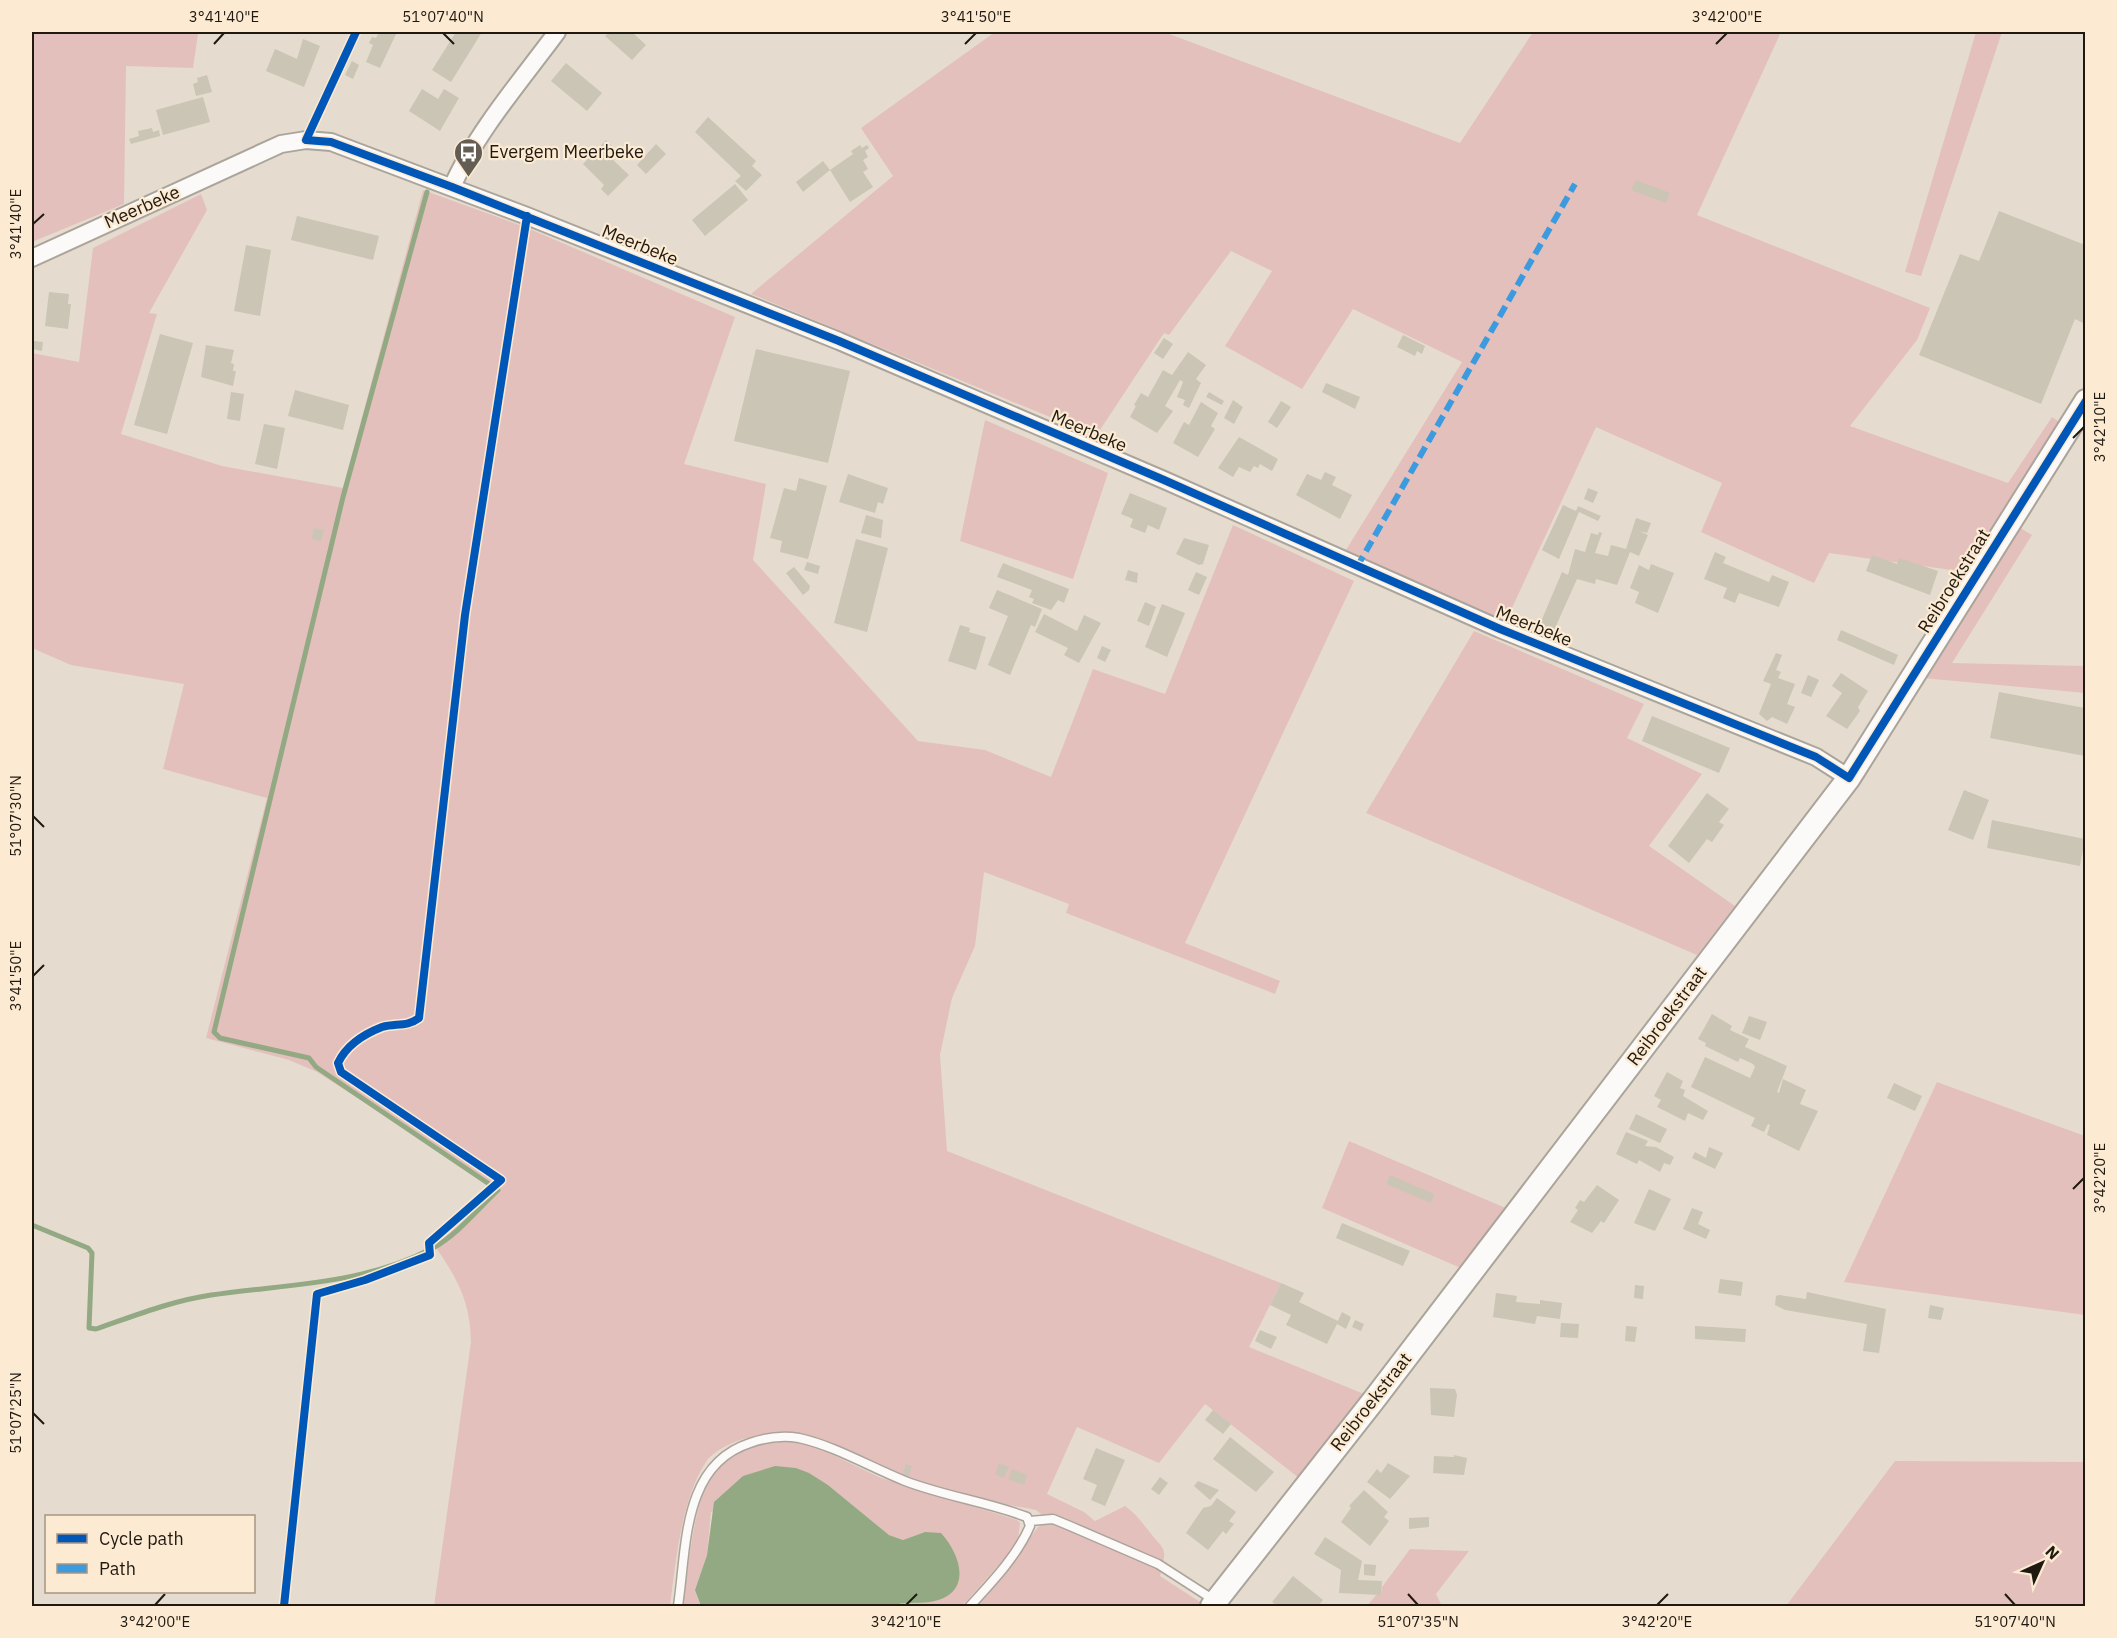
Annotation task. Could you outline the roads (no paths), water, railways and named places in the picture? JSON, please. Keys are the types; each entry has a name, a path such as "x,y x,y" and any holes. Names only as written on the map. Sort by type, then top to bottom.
{"street":[{"path":"452,187 459,172 499,111 557,32"},
{"name":"Meerbeke","path":"32,258 281,144 306,140 331,142 452,187 839,341 1164,480 1500,629 1816,757 1849,778"},
{"name":"Reibroekstraat","path":"1214,1604 1380,1392 1849,778 2085,401"}],"lane":[{"path":"678,1606 692,1509 702,1480 716,1460 743,1445 766,1437 782,1436 820,1444 907,1482 952,1497 1019,1514 1030,1521 1053,1519 1147,1559 1179,1576 1214,1604"},
{"path":"970,1606 1000,1572 1026,1536 1030,1521"}],"waterway":[{"path":"32,1225 88,1248 92,1253 89,1328 96,1329 182,1301 352,1276 407,1260 442,1243 498,1190 316,1067 309,1058 220,1038 214,1032 343,497 427,192"}],"place":[{"name":"Evergem Meerbeke","path":"468,178"}]}
